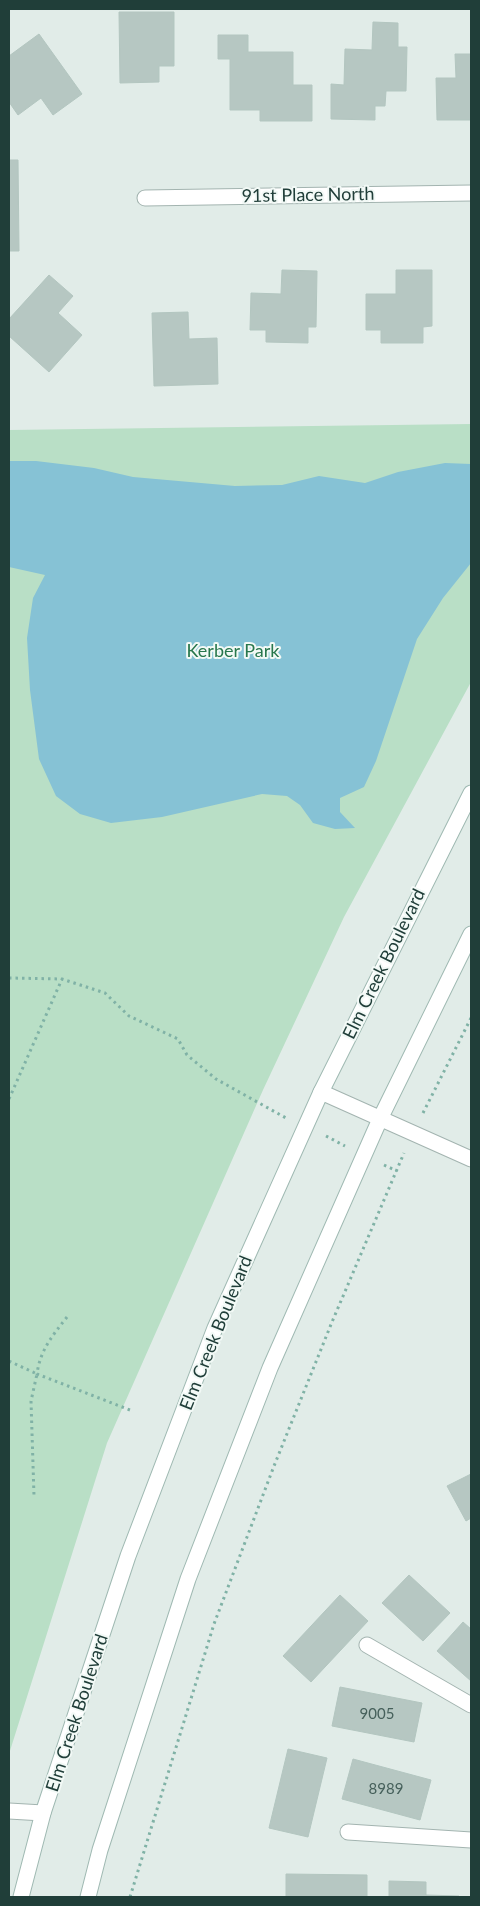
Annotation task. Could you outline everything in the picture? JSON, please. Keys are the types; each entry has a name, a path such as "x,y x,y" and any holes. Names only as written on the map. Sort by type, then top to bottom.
{"main road":[{"name":"91st Place North","path":"145,198 471,193"},
{"name":"Elm Creek Boulevard","path":"21,1897 43,1814 128,1556 208,1346 321,1092 471,792"},
{"path":"88,1897 100,1850 188,1578 270,1368 380,1119 471,934"},
{"path":"321,1092 471,1159"},
{"path":"367,1645 471,1705"},
{"path":"9,1811 43,1814"},
{"path":"348,1832 471,1840"}],"path":[{"path":"9,978 62,979 105,993 129,1016 178,1039 187,1055 216,1079 282,1116 397,1171"},
{"path":"9,1100 62,979"},
{"path":"130,1897 214,1624 274,1466 332,1322 412,1133 471,1018"},
{"path":"34,1496 31,1401 38,1361 47,1342 67,1316"},
{"path":"9,1361 37,1374 130,1410"}],"green space":[{"name":"Kerber Park","path":"471,424 471,682 344,917 263,1090 107,1443 9,1754 9,430"}],"water":[{"path":"9,461 36,461 94,468 133,477 235,486 282,485 319,476 365,483 398,472 445,463 471,464 471,563 443,598 417,639 376,761 364,787 340,798 340,812 355,828 335,829 313,823 300,805 287,796 262,794 162,817 111,823 80,814 56,796 39,759 30,690 27,638 33,598 45,575 9,567"}],"building":[{"path":"119,12 174,12 174,66 159,66 159,82 120,83"},
{"path":"373,22 398,23 398,47 407,47 406,91 386,91 385,106 375,106 375,120 331,119 331,84 344,85 345,49 372,50"},
{"path":"39,34 82,94 53,115 41,98 18,115 9,102 9,56"},
{"path":"218,35 248,35 248,52 293,52 293,85 312,85 312,121 260,121 260,110 230,110 230,59 218,59"},
{"path":"455,54 471,54 471,120 437,120 436,78 456,78"},
{"path":"9,160 18,160 19,251 9,251"},
{"path":"282,270 317,271 316,327 308,327 308,343 266,342 266,330 250,330 251,293 281,294"},
{"path":"396,270 432,270 432,326 423,327 423,343 381,343 381,330 366,330 366,294 396,294"},
{"path":"49,275 73,296 58,313 82,335 49,372 9,336 9,319"},
{"path":"188,312 189,339 217,338 218,384 154,386 152,313"},
{"path":"471,1474 471,1518 466,1521 447,1486"},
{"path":"409,1575 450,1613 423,1641 382,1603"},
{"path":"340,1595 368,1621 311,1682 283,1656"},
{"path":"463,1622 471,1629 471,1681 437,1651"},
{"path":"340,1687 422,1703 414,1742 332,1726"},
{"path":"288,1749 327,1758 308,1837 269,1828"},
{"path":"353,1759 431,1780 420,1820 342,1799"},
{"path":"286,1874 367,1875 367,1897 286,1897"},
{"path":"389,1881 426,1882 426,1895 459,1897 389,1897"}]}
